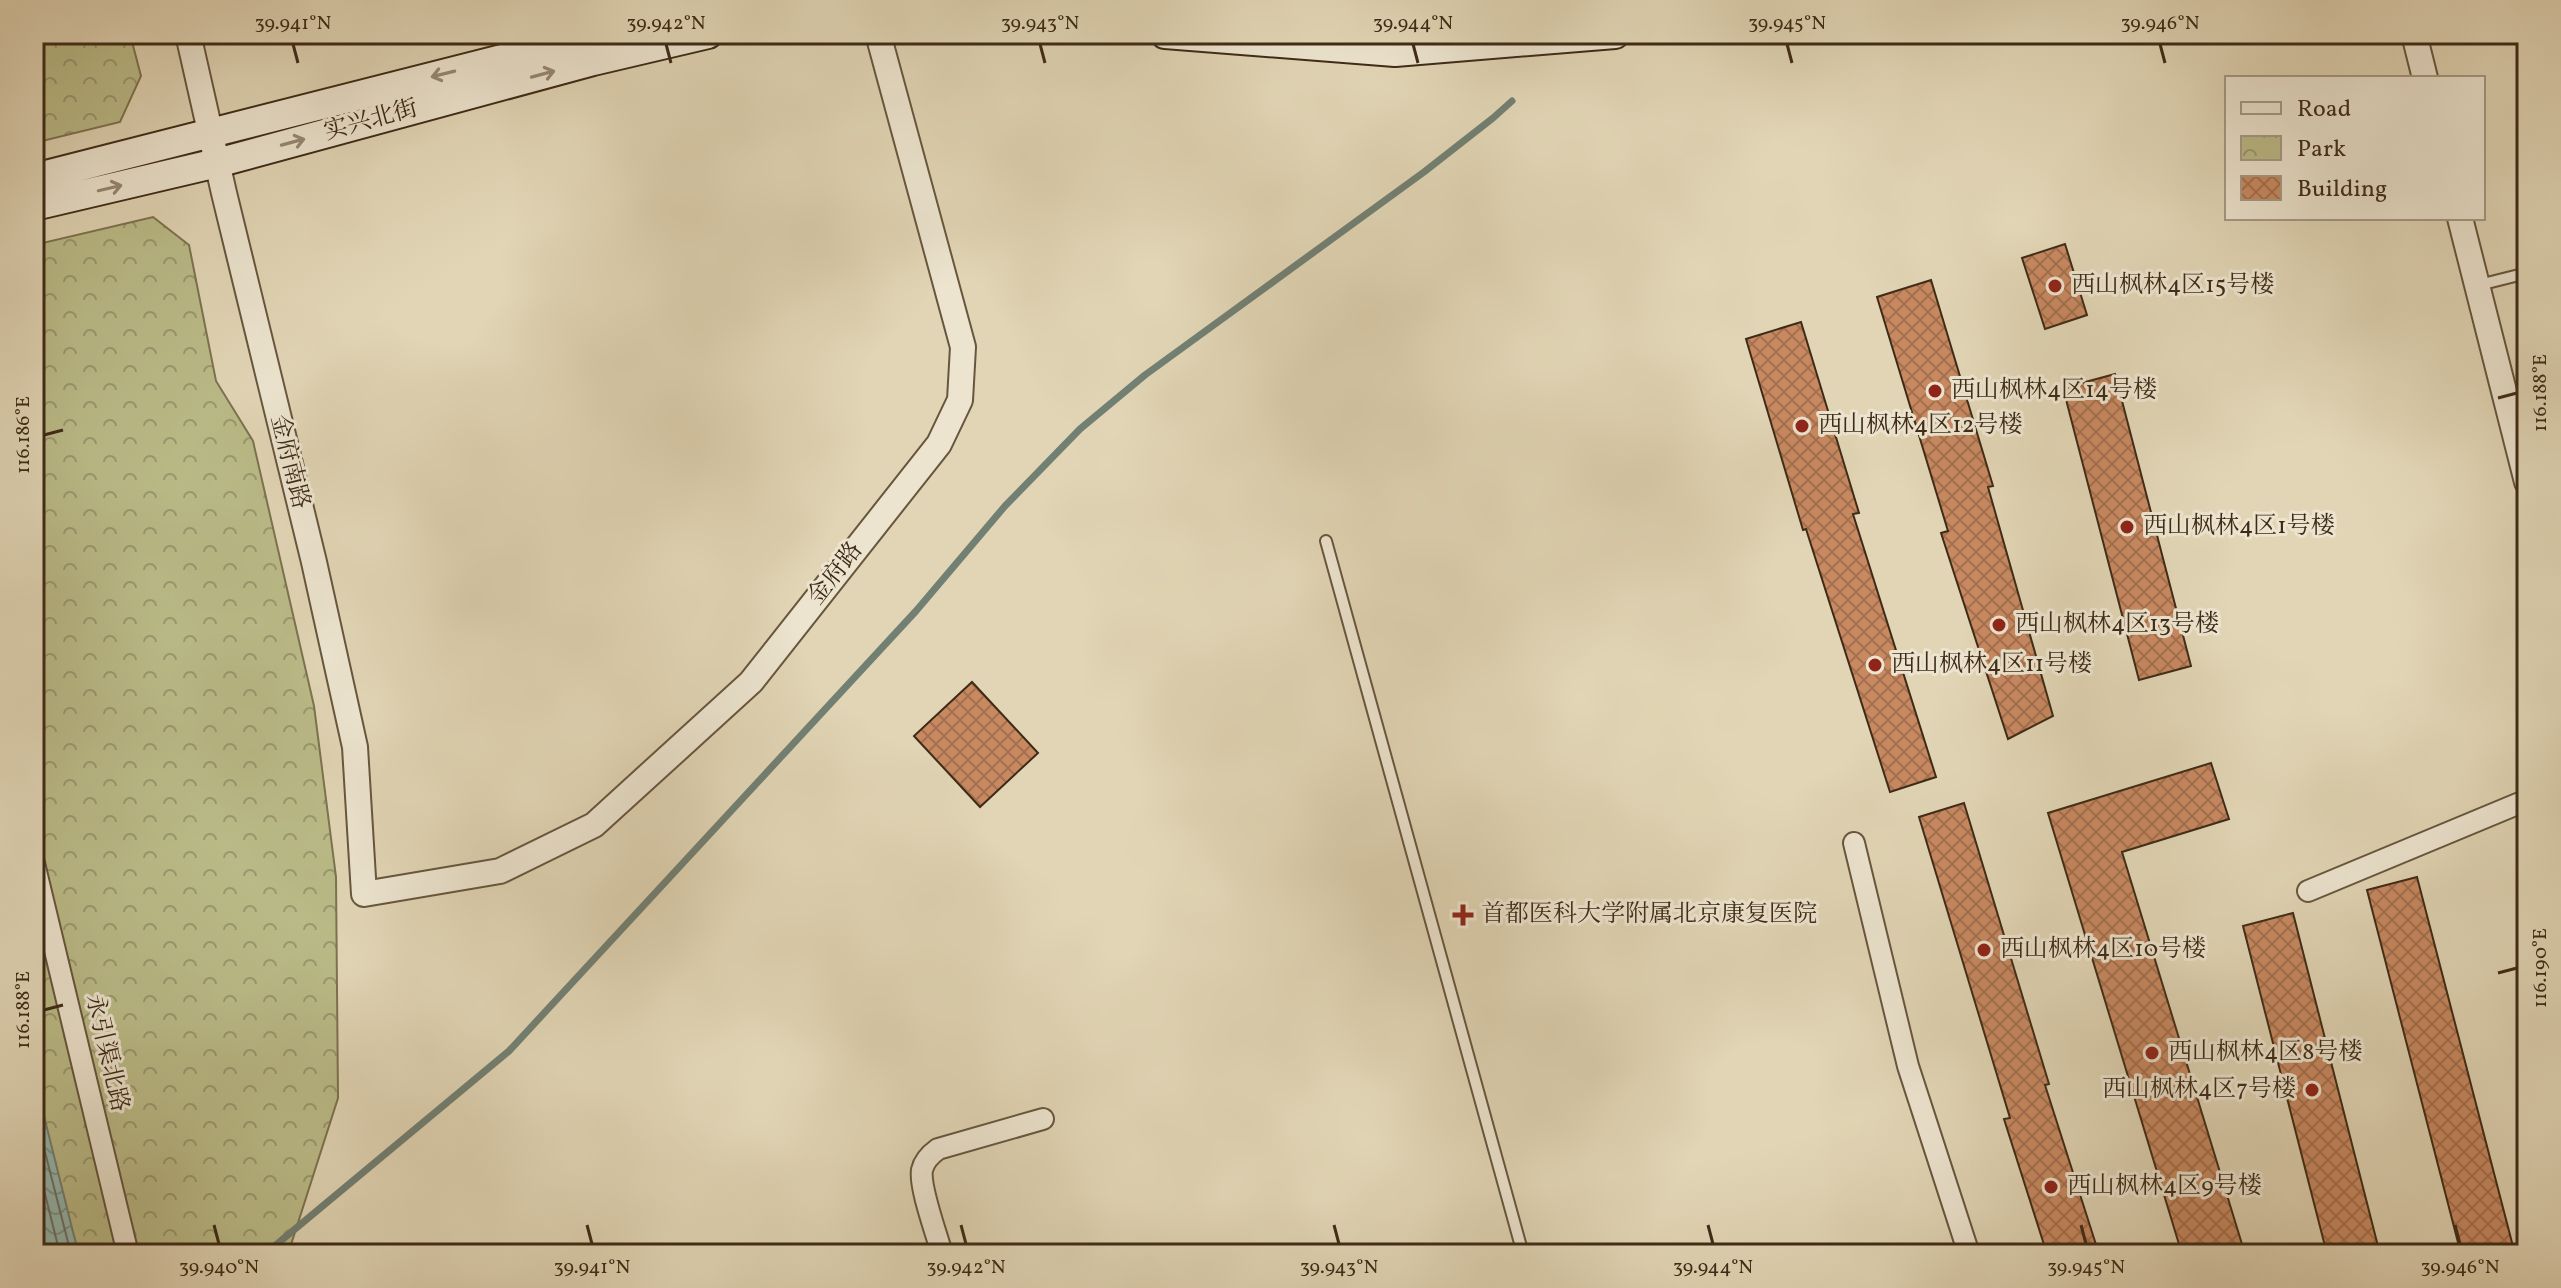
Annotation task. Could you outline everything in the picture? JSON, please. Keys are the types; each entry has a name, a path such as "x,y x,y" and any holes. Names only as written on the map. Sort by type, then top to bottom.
{"main road":[{"name":"实兴北街","path":"34,178 600,34"},
{"name":"实兴北街","path":"34,206 217,163 593,61 708,34"},
{"path":"1165,34 1395,52 1597,35"}],"street":[{"name":"金府南路","path":"188,34 355,747 364,894"},
{"name":"金府路","path":"364,894 500,871 594,825 751,682 939,444 960,400 963,347 878,34"},
{"path":"2414,34 2424,76"},
{"path":"2460,220 2527,482"},
{"path":"2308,891 2527,800"},
{"path":"1854,843 1908,1066 1969,1254"},
{"name":"永引渠北路","path":"34,863 128,1254"},
{"path":"942,1254 924,1188 922,1170 928,1157 938,1149 1043,1119"}],"lane":[{"path":"2477,286 2527,273"},
{"path":"1326,541 1523,1254"}],"green space":[{"path":"34,34 130,34 141,76 120,122 34,143"},
{"path":"153,217 189,245 216,381 253,441 314,706 336,877 338,1098 288,1254 34,1254 34,245"}],"water":[{"path":"34,1076 73,1232 79,1254 34,1254"}],"building":[{"name":"西山枫林4区15号楼","path":"2065,244 2087,315 2045,329 2022,258"},
{"path":"1931,280 1993,486 1988,487 2053,716 2008,739 1941,533 1948,531 1877,297"},
{"path":"1801,322 1859,513 1853,514 1936,777 1890,792 1806,529 1803,530 1746,339"},
{"name":"西山枫林4区1号楼","path":"2115,374 2191,666 2139,680 2063,388"},
{"path":"972,682 1038,753 980,807 914,736"},
{"name":"西山枫林4区8号楼","path":"2211,763 2229,819 2122,852 2245,1254 2182,1254 2048,813"},
{"name":"西山枫林4区10号楼","path":"1964,803 2049,1084 2045,1085 2099,1254 2047,1254 2004,1119 2010,1118 1919,817"},
{"path":"2417,877 2515,1254 2461,1254 2367,890"},
{"name":"西山枫林4区7号楼","path":"2293,913 2380,1254 2327,1254 2243,926"}],"waterway":[{"path":"265,1254 509,1051 916,611 1005,506 1080,429 1145,375 1424,172 1512,101"}],"place":[{"name":"西山枫林4区15号楼","path":"2055,286"},
{"name":"西山枫林4区14号楼","path":"1935,391"},
{"name":"西山枫林4区12号楼","path":"1802,426"},
{"name":"西山枫林4区1号楼","path":"2127,527"},
{"name":"西山枫林4区13号楼","path":"1999,625"},
{"name":"西山枫林4区11号楼","path":"1875,665"},
{"name":"首都医科大学附属北京康复医院","path":"1463,915"},
{"name":"西山枫林4区10号楼","path":"1984,950"},
{"name":"西山枫林4区8号楼","path":"2152,1053"},
{"name":"西山枫林4区7号楼","path":"2312,1090"},
{"name":"西山枫林4区9号楼","path":"2051,1187"}]}
